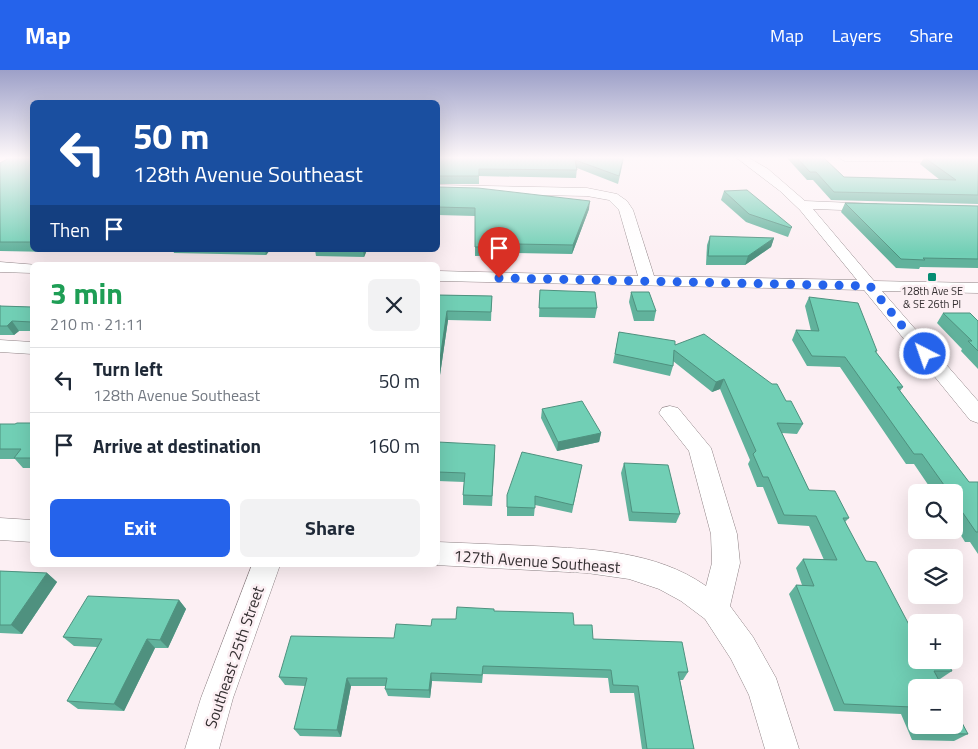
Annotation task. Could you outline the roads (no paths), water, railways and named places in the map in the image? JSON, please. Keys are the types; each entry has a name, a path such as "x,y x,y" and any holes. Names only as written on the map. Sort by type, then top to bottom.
{"street":[{"path":"472,190 587,192 613,197 626,210 648,281"},
{"path":"786,190 802,205 978,416"},
{"path":"802,205 889,207"},
{"path":"0,267 30,268"},
{"path":"440,276 978,288"},
{"path":"0,346 30,348"},
{"path":"670,414 700,448 724,534 726,563 715,609"},
{"path":"0,529 30,531"},
{"name":"127th Avenue Southeast","path":"440,554 587,562 629,567 667,579 691,592 715,609 742,648 764,690 782,749"},
{"name":"Southeast 25th Street","path":"202,749 217,698 265,567"}],"place":[{"name":"128th Ave SE & SE 26th Pl","path":"932,277"}]}
